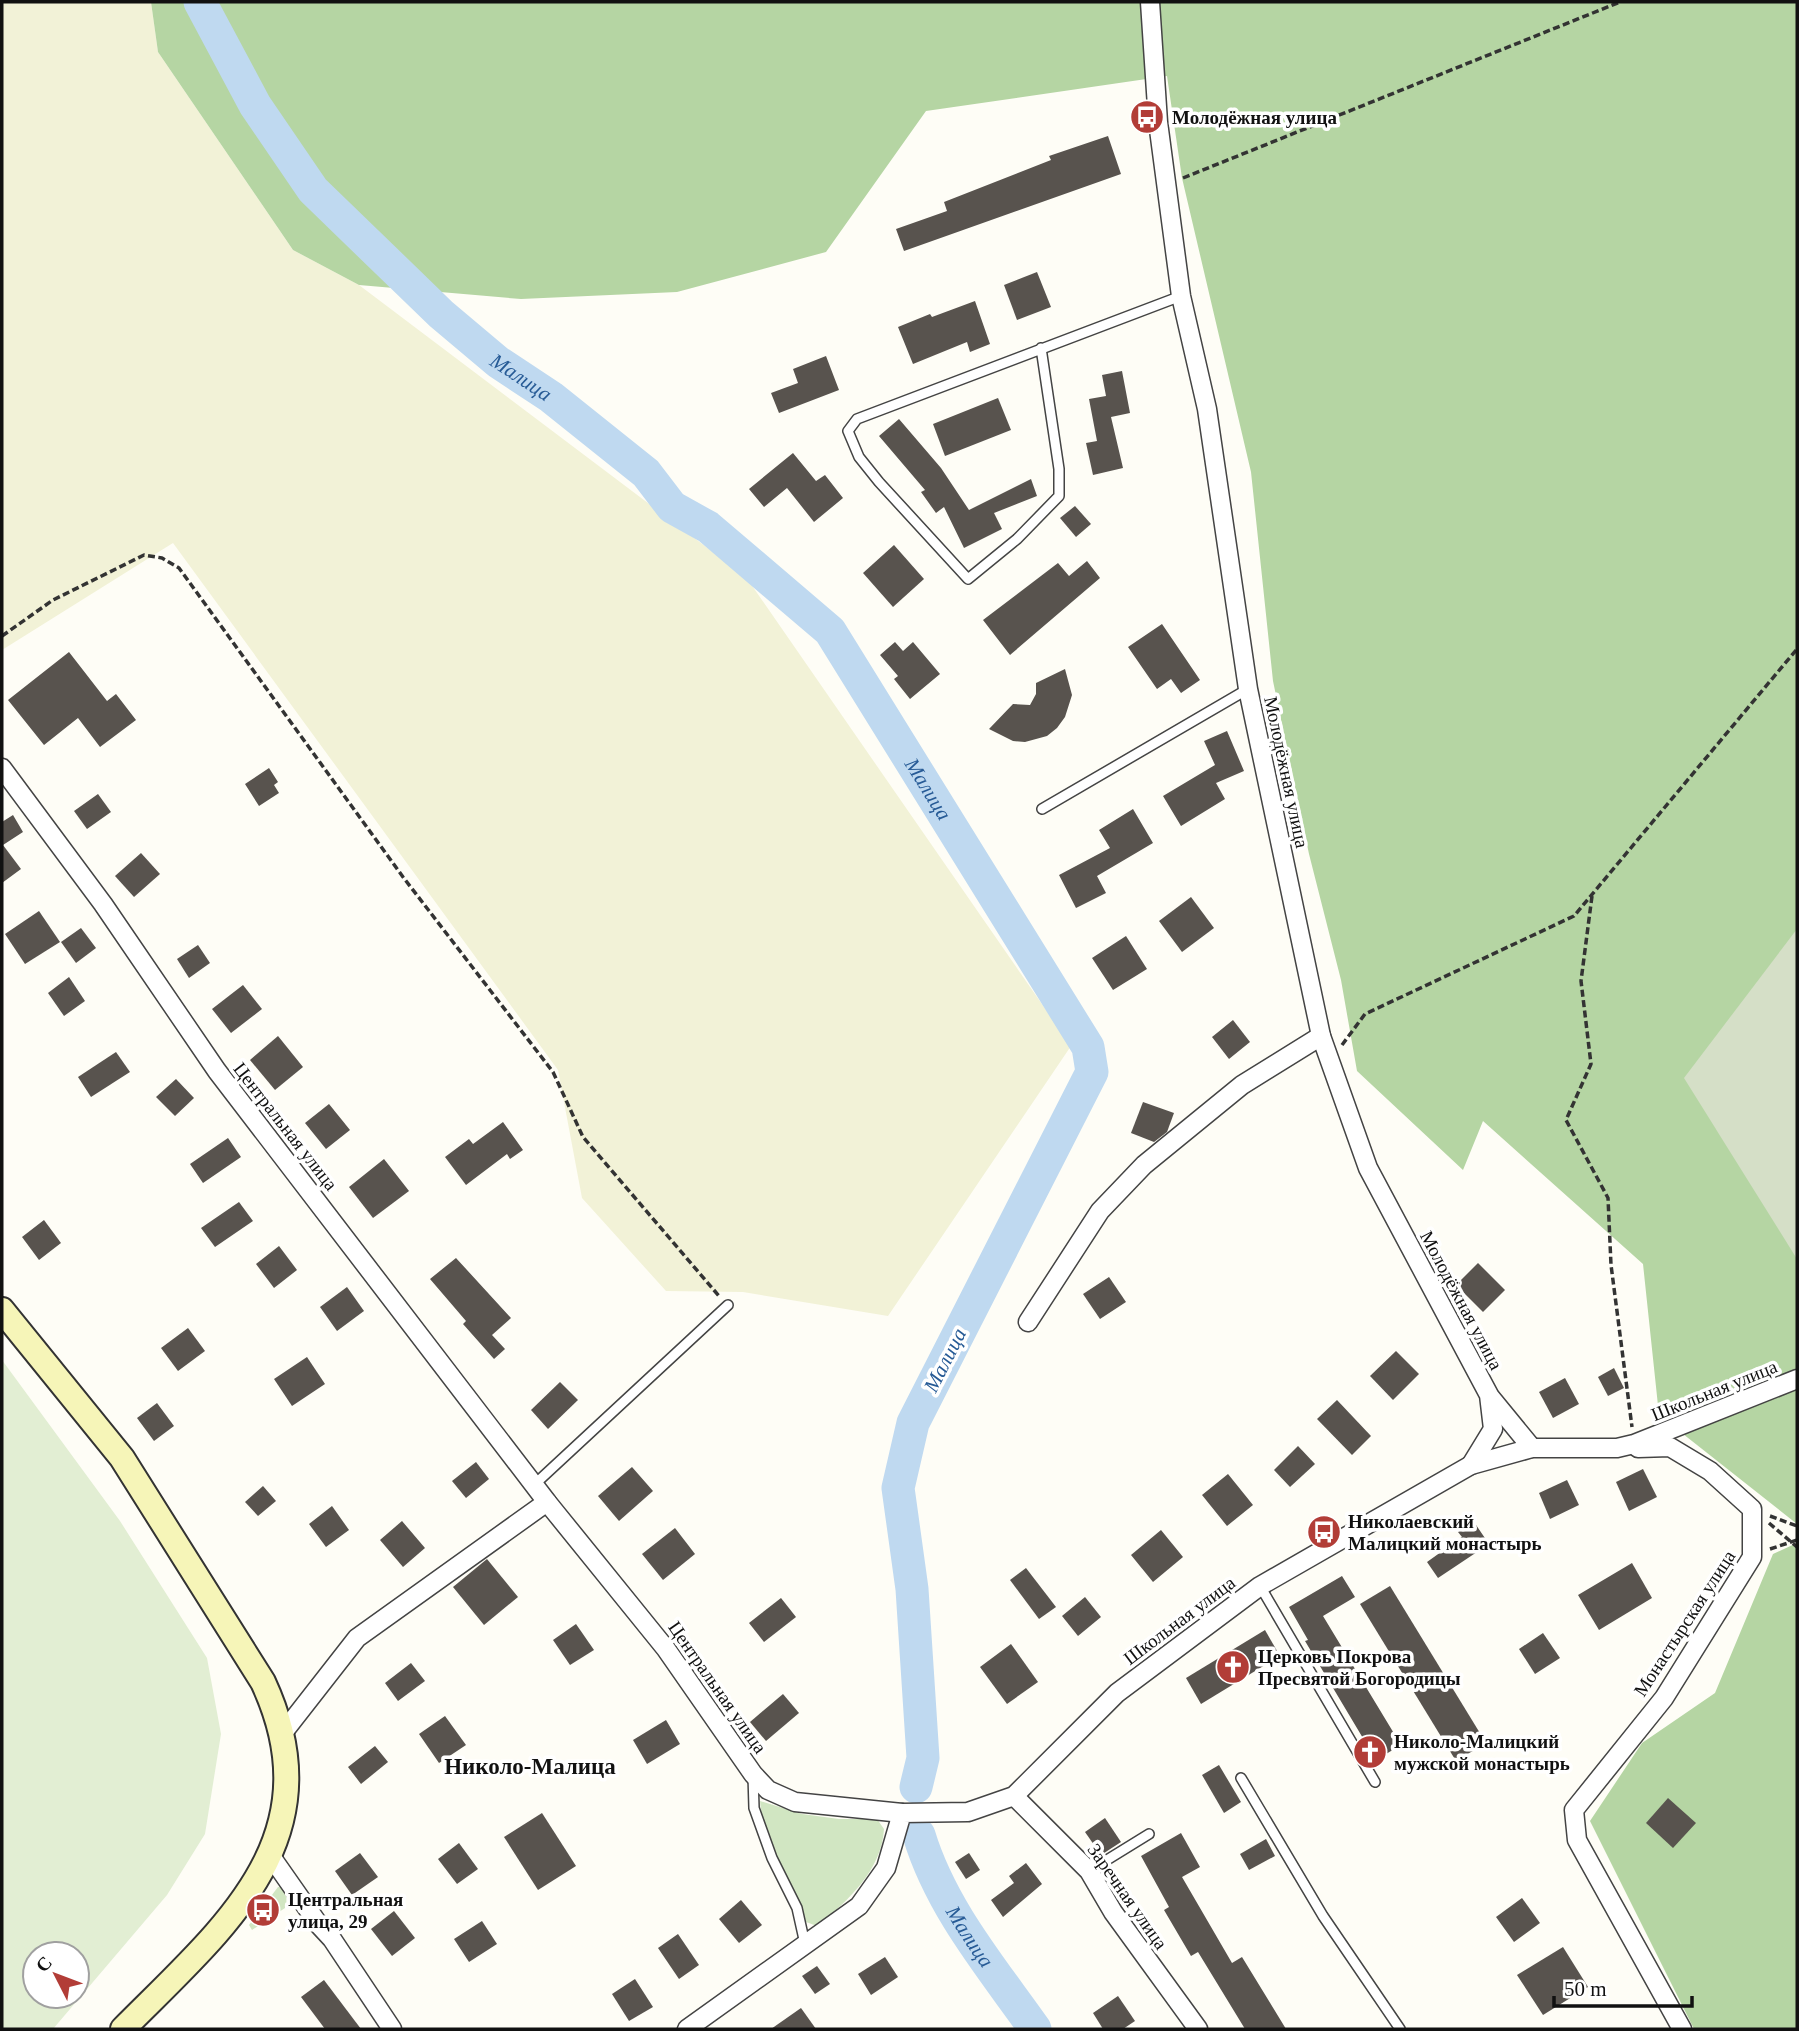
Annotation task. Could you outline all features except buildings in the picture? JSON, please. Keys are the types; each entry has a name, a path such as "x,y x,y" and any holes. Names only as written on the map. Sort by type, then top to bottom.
{"street":[{"name":"Молодёжная улица","path":"1150,2 1158,122 1181,296 1207,409 1248,688 1321,1036 1368,1168 1489,1395 1532,1448"},
{"name":"Центральная улица","path":"2,768 103,904 217,1071 547,1502 666,1649 753,1774 768,1790 795,1802 902,1814"},
{"path":"1028,1322 1100,1211 1144,1165 1242,1085 1321,1036"},
{"path":"2,1310 122,1458 254,1666 271,1699 282,1734 285,1795 270,1855 250,1892 233,1914 123,2029"},
{"name":"Школьная улица","path":"902,1814 968,1812 1014,1796 1116,1693 1260,1586 1471,1465 1532,1448 1626,1446 1797,1379"},
{"name":"Молодёжная улица","path":"1471,1465 1486,1446 1493,1429 1493,1409 1489,1395"},
{"path":"1626,1446 1671,1447 1710,1471 1752,1509"},
{"path":"282,1734 357,1638 547,1502"},
{"name":"Монастырская улица","path":"1682,2029 1577,1840 1574,1810 1664,1698 1752,1557 1752,1509"},
{"name":"Заречная улица","path":"1014,1796 1089,1871 1113,1912 1198,2029"},
{"path":"687,2029 859,1906 876,1886 886,1868 902,1814"},
{"path":"270,1855 319,1925 332,1938 393,2029"}],"lane":[{"path":"1041,348 1059,469 1059,496 1017,539 968,579 859,457 848,431 857,419 1041,348 1181,296"},
{"path":"1042,809 1248,688"},
{"path":"535,1484 728,1306"},
{"path":"1260,1586 1375,1782"},
{"path":"753,1774 754,1808 772,1858 797,1908 805,1946"},
{"path":"1241,1778 1323,1916 1400,2029"},
{"path":"1089,1871 1149,1834"}],"path":[{"path":"1182,178 1620,2"},
{"path":"2,636 53,600 144,555 162,558 179,568 403,877 552,1072 583,1137 728,1306"},
{"path":"1330,1062 1366,1014 1574,916 1797,649"},
{"path":"1592,894 1581,982 1591,1064 1566,1120 1608,1199 1626,1446"},
{"path":"1752,1509 1797,1526"},
{"path":"1752,1509 1797,1547"},
{"path":"1752,1557 1797,1540"}],"green space":[{"path":"2,2 151,2 158,52 293,250 359,285 746,577 1071,1046 888,1316 743,1292 666,1291 582,1198 558,1070 173,543 2,650"},
{"path":"151,2 1797,2 1797,1524 1659,1415 1643,1264 1483,1121 1463,1170 1357,1071 1341,980 1309,854 1273,681 1251,472 1182,178 1167,76 926,111 826,252 677,292 521,299 359,285 293,250 158,52"},
{"path":"1797,929 1797,1259 1684,1078"},
{"path":"2,1360 120,1521 207,1658 221,1734 205,1834 167,1895 91,1984 91,1940 21,1940 21,2010 69,2010 53,2029 2,2029"},
{"path":"1797,1543 1797,2029 1694,2029 1590,1821 1642,1743 1715,1693 1773,1554"},
{"path":"760,1801 802,1814 839,1819 877,1819 884,1829 882,1844 870,1871 851,1896 817,1926 806,1922 767,1832"},
{"path":"278,1887 284,1887 291,1894 285,1908 252,1930 249,1925"}],"waterway":[{"name":"Малица","path":"200,2 255,105 313,190 441,314 498,362 551,397 646,473 672,507 708,527 830,631 1088,1047 1092,1072 913,1423 898,1488 912,1589 923,1758 916,1787"},
{"name":"Малица","path":"919,1835 940,1888 954,1912 1035,2029"}],"place":[{"name":"Молодёжная улица","path":"1147,117"},
{"name":"Николаевский Малицкий монастырь","path":"1324,1532"},
{"name":"Церковь Покрова Пресвятой Богородицы","path":"1233,1667"},
{"name":"Николо-Малицкий мужской монастырь","path":"1370,1752"},
{"name":"Центральная улица, 29","path":"263,1910"}],"district":[{"name":"Николо-Малица","path":"530,1766"}]}
